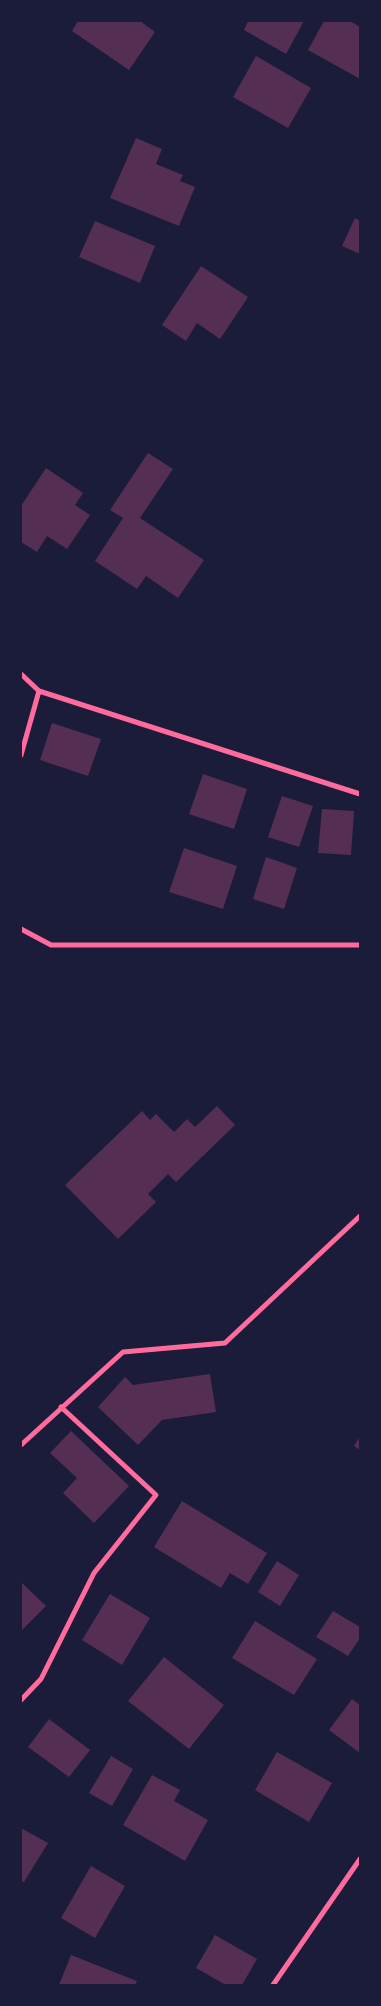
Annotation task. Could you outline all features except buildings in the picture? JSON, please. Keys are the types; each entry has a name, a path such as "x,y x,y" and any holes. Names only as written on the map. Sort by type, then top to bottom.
{"street":[{"path":"21,674 39,691 360,794"},
{"path":"21,755 39,691"},
{"path":"21,929 51,945 360,945"},
{"path":"21,1445 123,1352 225,1343 360,1216"},
{"path":"21,1700 41,1679 94,1573 156,1495 61,1407"},
{"path":"273,1985 360,1859"}]}
